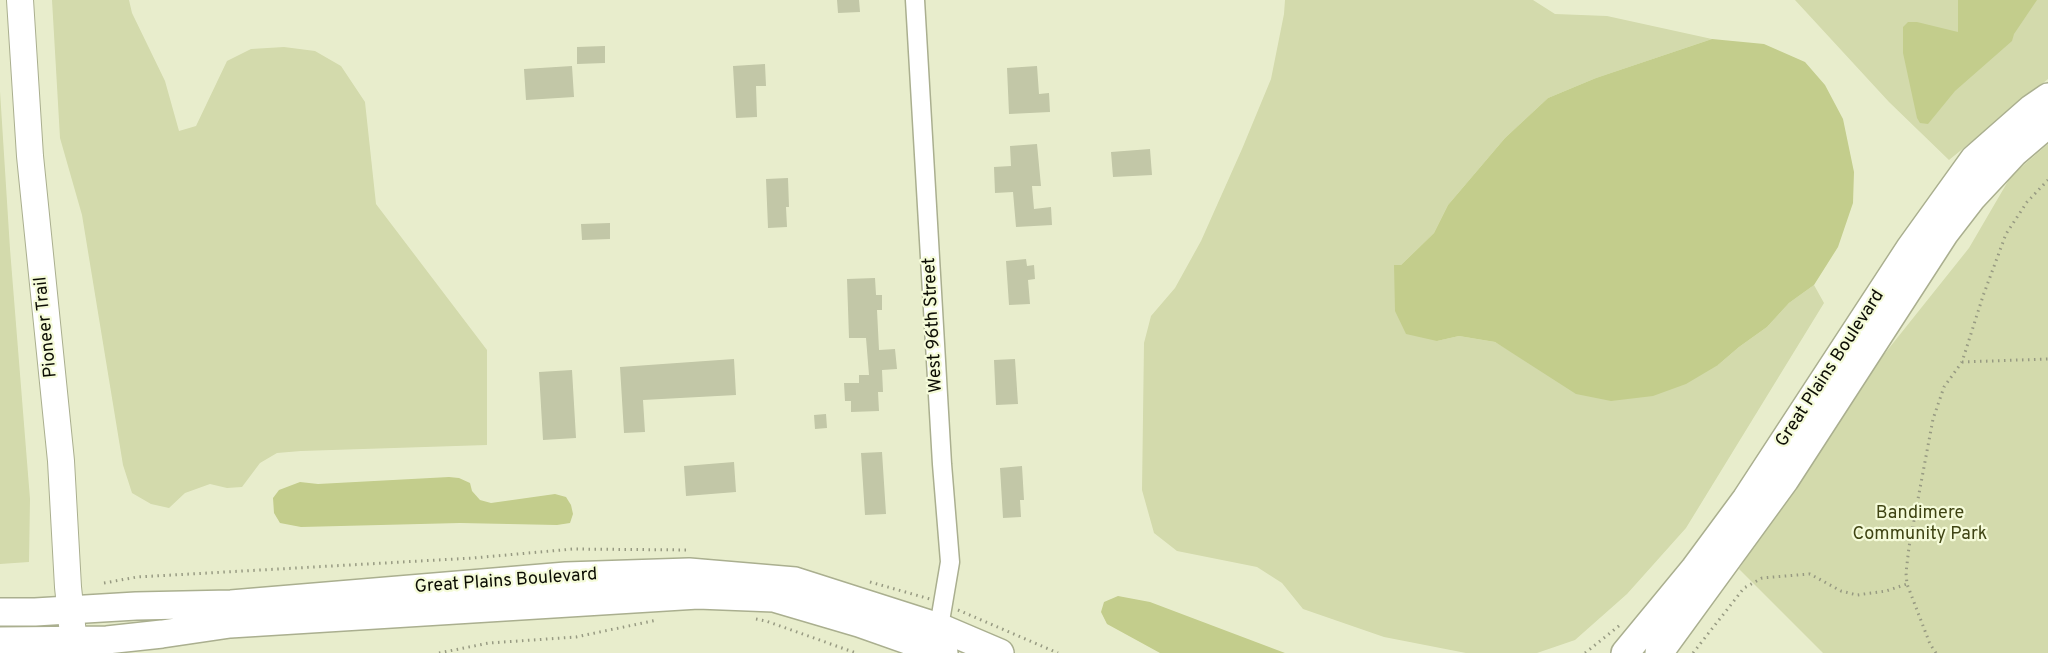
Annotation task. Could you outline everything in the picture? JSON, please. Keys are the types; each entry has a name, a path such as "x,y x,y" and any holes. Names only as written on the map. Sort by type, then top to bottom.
{"main road":[{"name":"Pioneer Trail","path":"20,0 30,156 60,461 74,647"},
{"name":"Great Plains Boulevard","path":"1630,651 1746,499 1910,248 1974,159 2032,108 2048,97"},
{"name":"Great Plains Boulevard","path":"1659,653 1785,480 1945,233 1972,198 2014,153 2048,124"},
{"name":"Great Plains Boulevard","path":"0,612 231,603 566,576 689,572 795,581 937,642"},
{"name":"Great Plains Boulevard","path":"0,641 74,647 230,624 698,594 774,598 859,623 937,642 1000,653"}],"street":[{"name":"West 96th Street","path":"915,0 942,464 950,561 937,642"}],"path":[{"path":"1936,653 1930,644 1907,584 1906,573 1933,420 1944,387 1962,362 2006,234 2027,202 2048,180"},
{"path":"1962,362 2048,359"},
{"path":"1693,653 1744,588 1762,578 1810,574 1841,591 1857,595 1886,591 1907,584"},
{"path":"746,618 766,621 856,653"},
{"path":"438,653 489,643 576,637 662,619"}],"green space":[{"path":"52,0 129,0 132,13 165,81 179,131 196,126 227,61 251,49 284,47 315,51 341,66 365,102 376,204 487,350 487,445 277,453 260,463 242,487 227,488 210,484 185,493 169,508 151,504 132,493 123,465 82,215 60,138"},
{"path":"1285,0 1533,0 1555,14 1607,16 1712,39 1596,78 1548,98 1505,138 1448,205 1434,233 1401,265 1395,265 1437,341 1459,336 1495,342 1520,357 1718,365 1767,327 1789,303 1814,285 1824,303 1686,528 1627,594 1575,640 1537,653 1466,653 1384,637 1303,609 1282,583 1257,567 1177,551 1154,533 1142,490 1144,343 1151,316 1175,288 1201,241 1271,79"},
{"path":"1795,0 2048,0 2048,79 1949,160 1889,102"},
{"path":"0,91 30,499 29,562 0,564"},
{"name":"Bandimere Community Park","path":"2048,144 2048,653 1823,653 1739,569 1870,372 1969,248 2011,176"}],"shaded area":[{"path":"1958,0 2037,0 2014,34 2012,41 1955,91 1928,124 1920,123 1903,53 1903,27 1908,22 1917,22 1958,32"},
{"path":"1712,39 1764,44 1805,62 1825,85 1843,119 1854,172 1853,203 1838,247 1814,285 1789,303 1767,327 1718,365 1686,384 1653,396 1611,401 1576,394 1495,342 1459,336 1437,341 1406,334 1395,311 1394,265 1401,265 1434,233 1448,205 1505,138 1548,98 1596,78"},
{"path":"449,477 470,483 472,491 480,500 491,503 555,494 566,497 573,514 570,523 557,525 460,523 301,527 280,523 274,513 273,498 279,490 300,482 318,484"},
{"path":"1118,596 1150,602 1285,653 1160,653 1107,624 1101,612 1104,602"}],"building":[{"path":"837,0 859,0 860,12 838,13"},
{"path":"605,46 605,63 577,64 577,47"},
{"path":"765,64 766,86 756,86 757,117 736,118 733,66"},
{"path":"572,66 574,97 526,100 524,69"},
{"path":"1037,66 1039,94 1049,93 1050,112 1009,114 1007,68"},
{"path":"1037,144 1041,186 1032,186 1034,209 1051,207 1052,225 1016,227 1013,192 995,193 994,167 1011,166 1010,146"},
{"path":"1150,149 1152,175 1113,177 1111,152"},
{"path":"788,178 787,227 768,228 766,179"},
{"path":"610,223 610,239 582,240 581,224"},
{"path":"1026,259 1027,266 1034,265 1035,279 1028,280 1030,304 1009,305 1006,261"},
{"path":"875,278 876,295 882,295 882,310 877,310 879,350 895,349 897,369 882,370 883,392 878,392 879,411 851,412 851,401 845,401 844,383 859,383 859,375 869,375 866,338 849,338 847,279"},
{"path":"734,359 736,395 643,400 645,432 624,433 620,367"},
{"path":"1015,359 1018,404 996,405 994,360"},
{"path":"572,370 576,438 543,440 539,372"},
{"path":"826,414 827,428 815,429 814,415"},
{"path":"882,452 886,514 865,515 861,453"},
{"path":"734,462 736,492 686,496 684,466"},
{"path":"1022,466 1024,500 1020,500 1021,517 1003,518 1000,468"}]}
